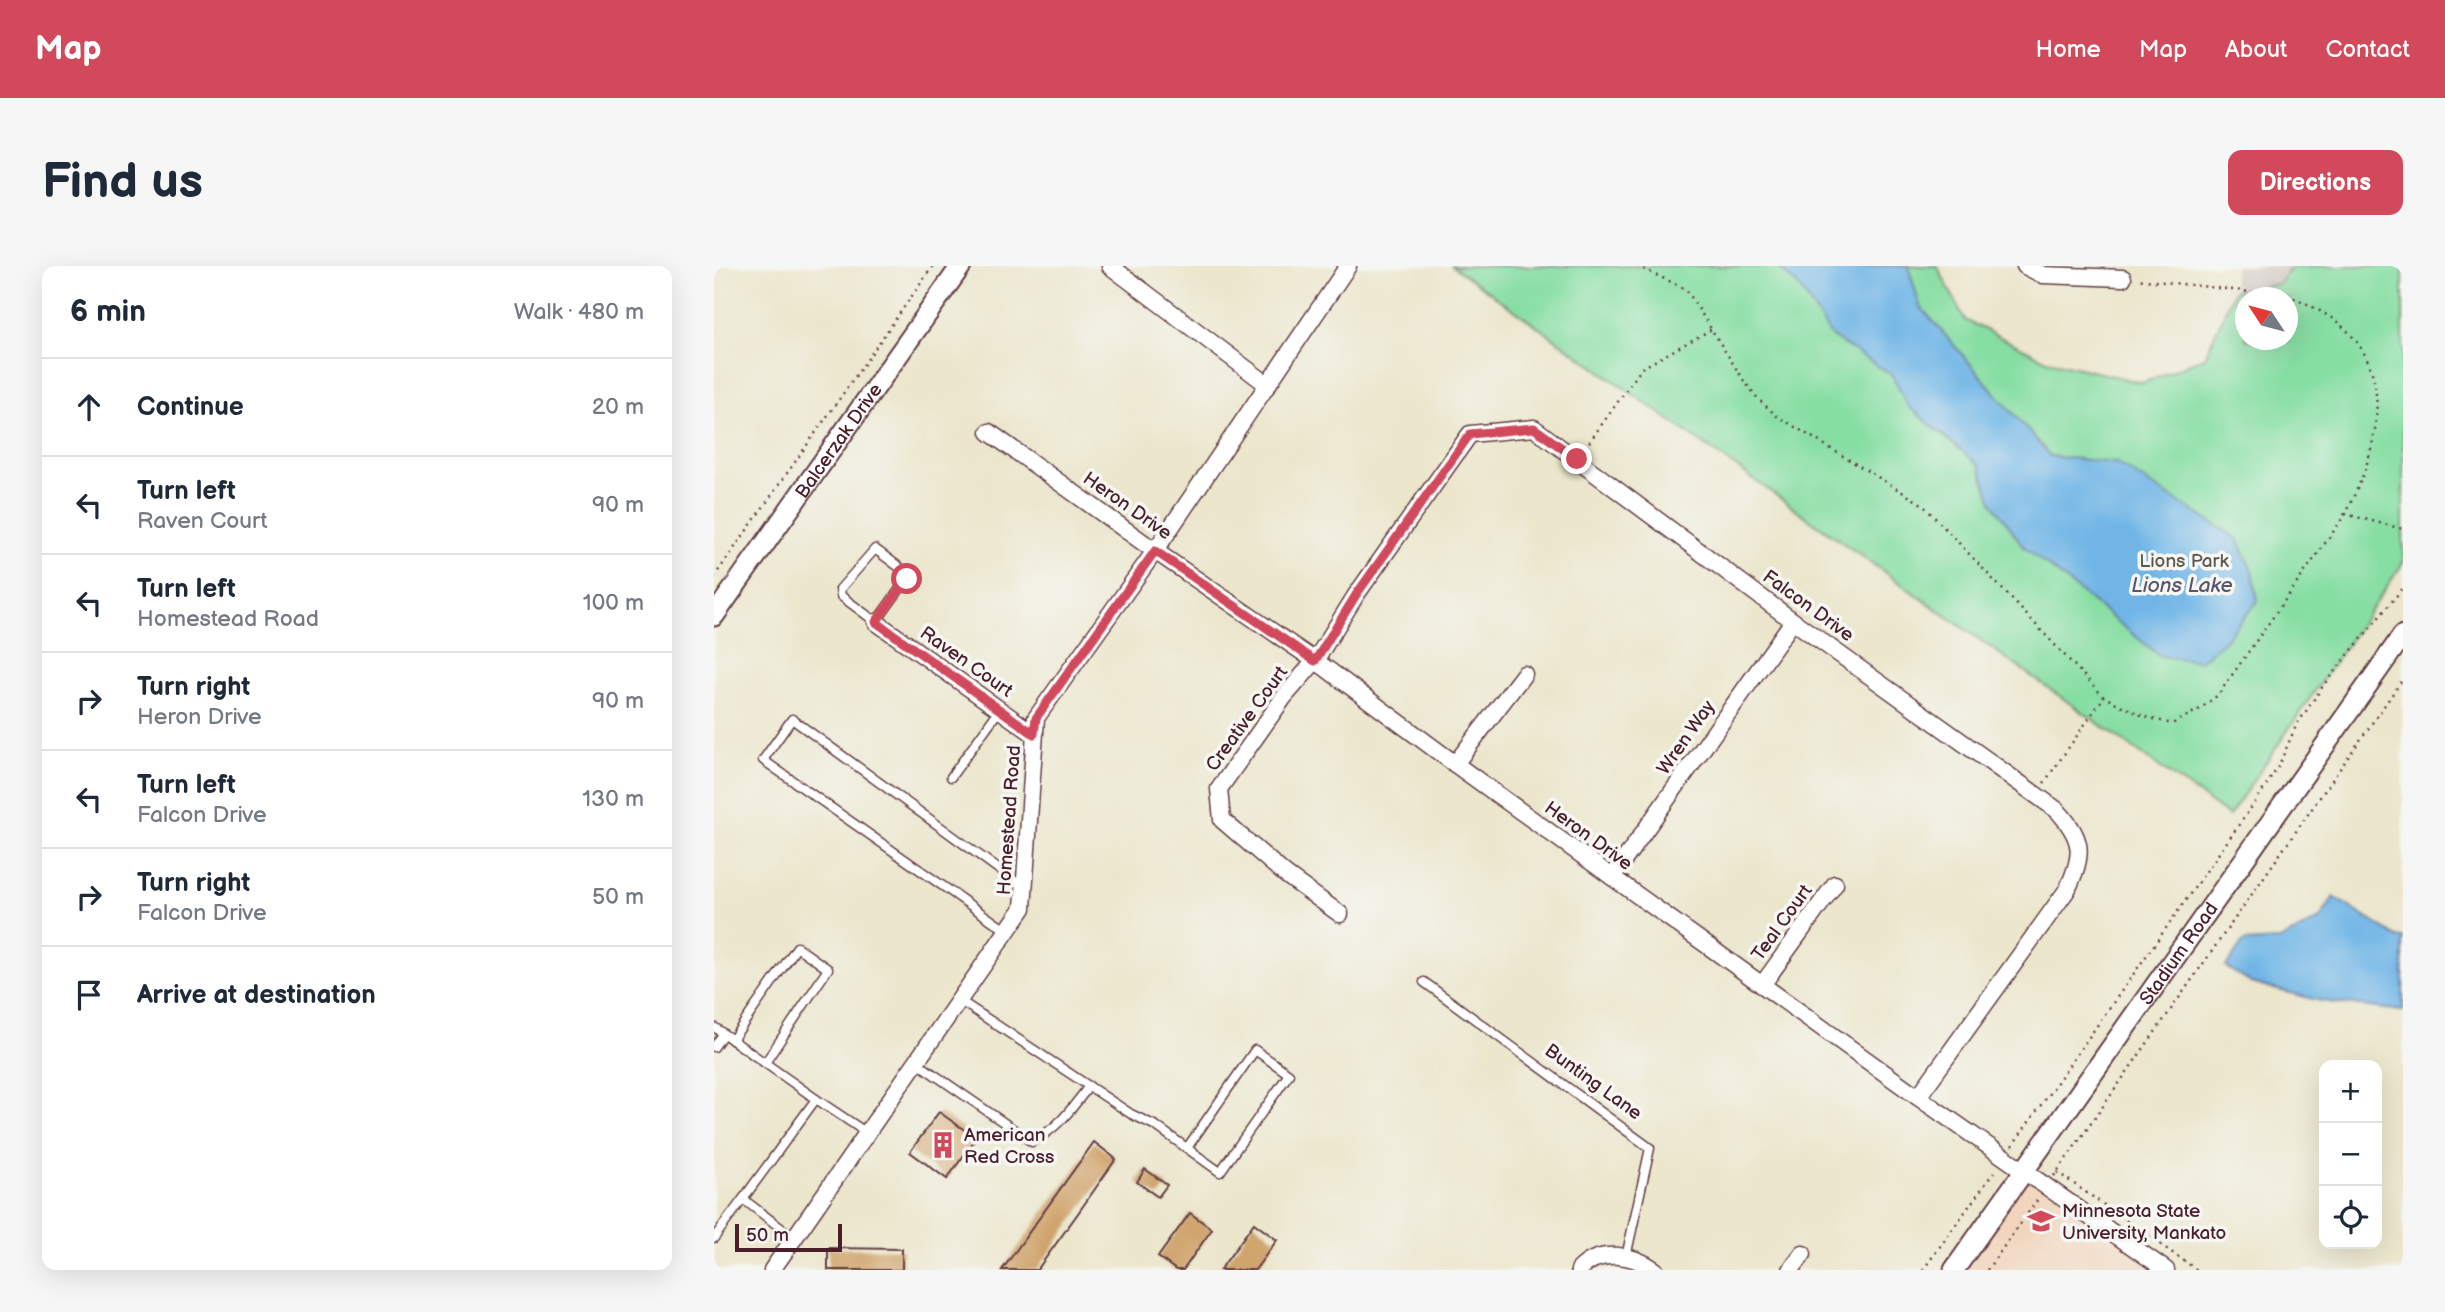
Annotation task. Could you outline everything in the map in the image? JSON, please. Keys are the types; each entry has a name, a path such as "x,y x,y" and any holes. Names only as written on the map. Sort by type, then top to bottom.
{"street":[{"name":"Balcerzak Drive","path":"714,616 961,266"},
{"path":"1110,266 1268,385"},
{"name":"Homestead Road","path":"772,1270 1023,908 1036,718 1155,551 1348,266"},
{"path":"2025,266 2043,275 2123,278"},
{"name":"Falcon Drive","path":"1315,661 1356,595 1470,434 1534,428 1577,459 1793,621 2036,794 2057,810 2073,828 2079,845 2077,870 2067,890 1918,1097"},
{"name":"Heron Drive","path":"989,432 1315,661 1918,1097 2166,1270"},
{"name":"Wren Way","path":"1612,877 1793,621"},
{"name":"Raven Court","path":"876,622 1034,734"},
{"name":"Stadium Road","path":"1954,1270 2403,635"},
{"name":"Creative Court","path":"1315,661 1284,697 1219,789 1222,820 1286,875 1339,914"},
{"path":"1455,764 1524,674"},
{"name":"Teal Court","path":"1762,985 1835,884"},
{"path":"1791,1270 1803,1254"},
{"path":"1578,1270 1596,1259 1612,1255 1639,1260 1655,1270"}],"lane":[{"path":"875,549 907,573 907,579 876,622 839,592 875,549"},
{"path":"951,777 1000,709"},
{"path":"1007,931 763,760 792,719 1024,887"},
{"path":"732,1040 797,947 828,969 765,1063"},
{"name":"Bunting Lane","path":"1424,982 1650,1148 1626,1257"},
{"path":"960,1000 1131,1114 1156,1126 1220,1172 1289,1074 1255,1050 1187,1148"},
{"path":"714,1027 867,1133"},
{"path":"714,1047 723,1034"},
{"path":"916,1062 1032,1142 1065,1119 1088,1086"},
{"path":"714,1238 816,1099"},
{"path":"743,1199 794,1238"}],"path":[{"path":"714,577 933,266"},
{"path":"1637,266 1686,289 1744,381 1759,400 1777,416 1922,504 2104,697 2143,716 2172,724 2200,709 2218,695 2345,514 2365,477 2378,433 2380,400 2375,372 2359,340 2343,325 2292,298 2123,278"},
{"path":"1577,459 1642,368 1712,329"},
{"path":"2345,514 2403,529"},
{"path":"1923,1270 2260,795 2278,767 2296,726 2325,682 2403,588"},
{"path":"1987,1270 2403,679"},
{"path":"2036,794 2104,697"},
{"path":"2057,1171 2197,1270"}],"shaded area":[{"path":"2235,266 2293,266 2278,284 2235,287 2234,291"},
{"name":"Minnesota State University, Mankato","path":"2024,1171 2166,1270 1950,1270"}],"green space":[{"name":"Lions Park","path":"1452,266 1937,266 1965,320 2049,361 2143,383 2205,357 2234,291 2235,350 2298,350 2298,287 2259,287 2278,284 2293,266 2403,266 2403,563 2229,816"}],"water":[{"name":"Lions Lake","path":"1777,266 1908,266 1920,306 2050,456 2116,463 2238,539 2253,573 2258,601 2223,642 2200,661 2160,656 2023,546 1992,502 1979,465 1908,406 1892,375 1832,337 1800,288"},
{"path":"2334,897 2397,937 2403,938 2403,1011 2321,1001 2251,983 2226,967 2243,942 2280,940 2320,919"}],"building":[{"name":"American Red Cross","path":"939,1112 976,1138 947,1179 910,1152"},
{"path":"1094,1142 1116,1159 1076,1216 1037,1270 1002,1270"},
{"path":"1145,1169 1167,1185 1158,1197 1137,1182"},
{"path":"1190,1213 1212,1229 1183,1270 1176,1270 1158,1257"},
{"path":"1254,1223 1277,1240 1255,1270 1220,1270"},
{"path":"828,1248 902,1249 902,1270 828,1270"}],"place":[{"name":"American Red Cross","path":"943,1145"},
{"name":"Minnesota State University, Mankato","path":"2041,1221"}],"route":[{"path":"907,579 876,622 1034,734 1036,718 1155,551 1315,661 1356,595 1470,434 1534,428 1577,459"}]}
